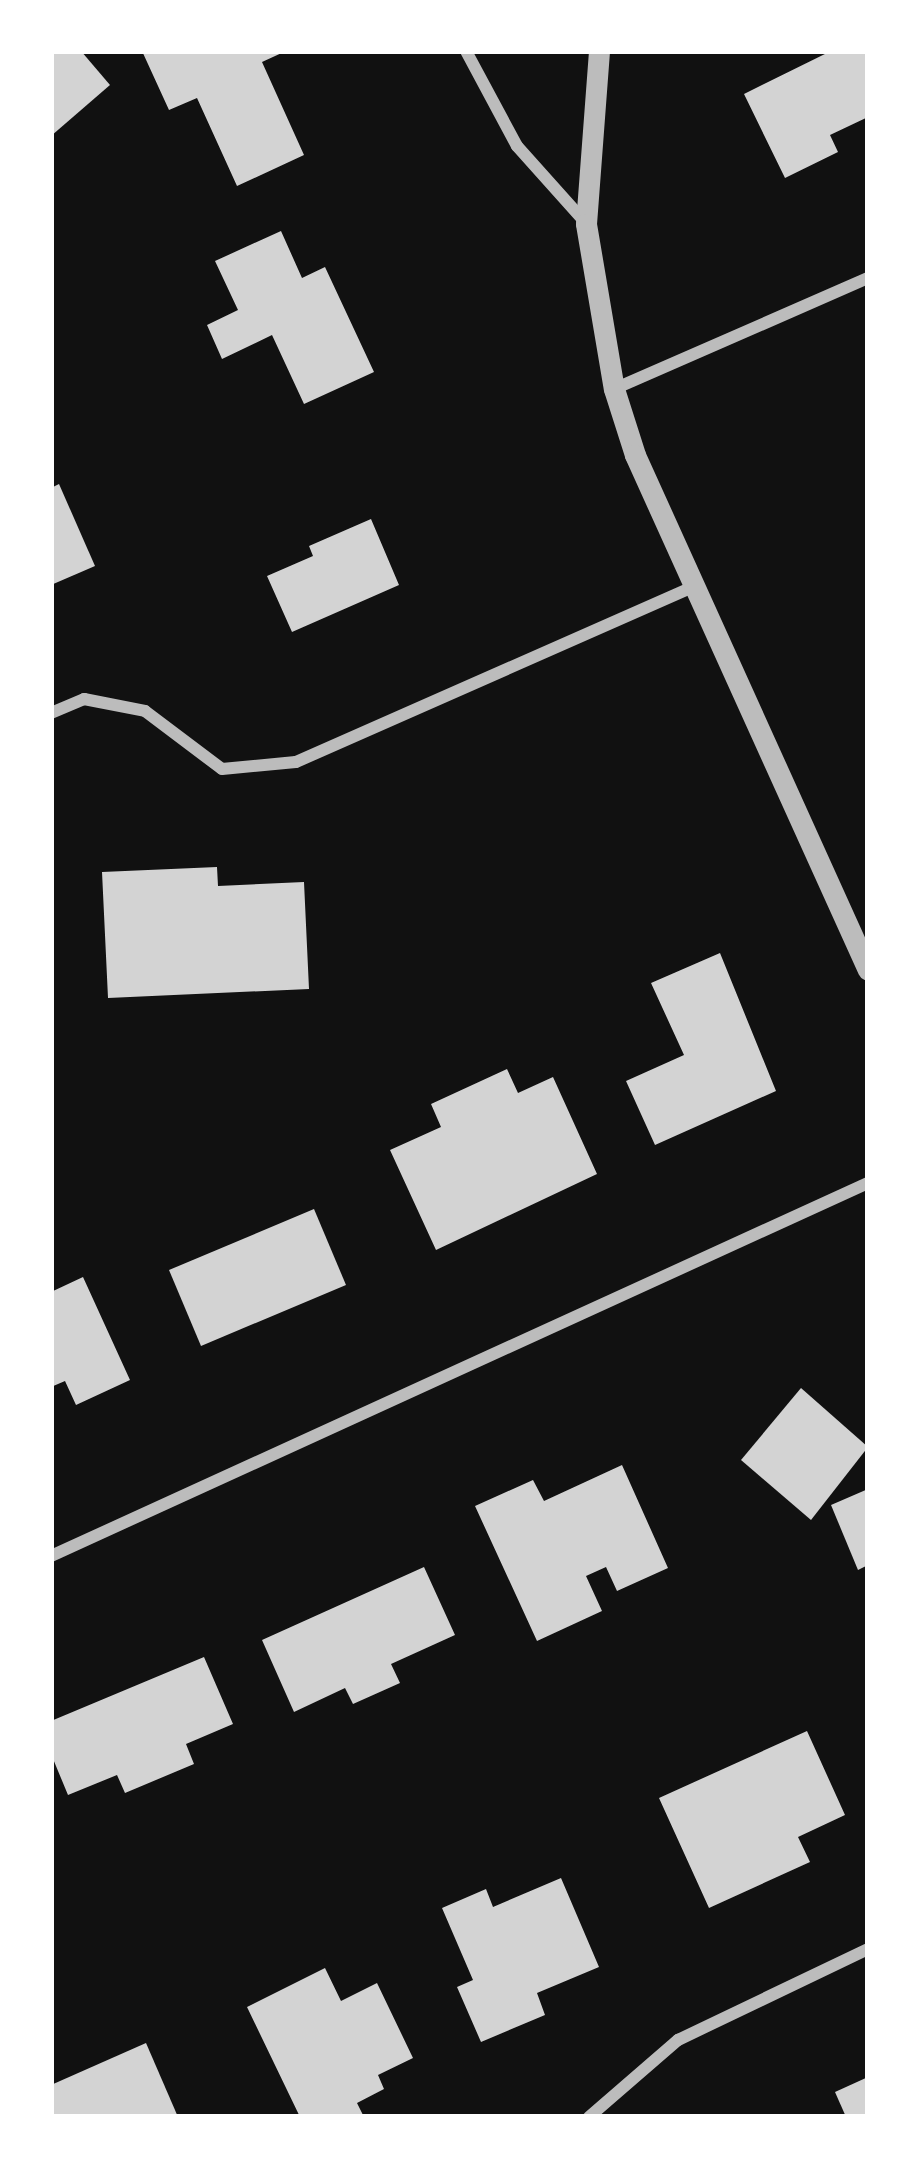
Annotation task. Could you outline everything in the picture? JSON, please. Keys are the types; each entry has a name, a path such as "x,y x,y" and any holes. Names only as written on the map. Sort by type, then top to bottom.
{"street":[{"path":"466,51 517,146 586,224"},
{"path":"599,51 586,224 614,389 692,587 868,970"},
{"path":"614,389 868,278"},
{"path":"51,713 84,699 145,711 222,770 296,762 692,587"},
{"path":"51,1556 868,1183"},
{"path":"589,2117 678,2040 868,1948"}],"building":[{"path":"51,51 81,51 110,85 51,136"},
{"path":"142,51 286,51 262,62 304,155 237,186 197,98 169,110"},
{"path":"831,51 868,51 868,117 830,135 838,152 785,178 744,94"},
{"path":"281,231 302,278 325,267 374,372 304,404 272,335 222,359 207,325 238,310 215,261"},
{"path":"59,484 95,566 51,585 51,488"},
{"path":"371,519 399,585 292,632 267,576 313,556 309,546"},
{"path":"217,867 218,886 304,882 309,989 108,998 102,872"},
{"path":"720,953 776,1091 655,1145 626,1081 684,1055 651,983"},
{"path":"507,1069 518,1093 553,1077 597,1174 436,1250 390,1150 441,1127 431,1104"},
{"path":"314,1209 346,1285 201,1346 169,1270"},
{"path":"83,1277 130,1380 76,1405 65,1381 51,1387 51,1292"},
{"path":"801,1388 868,1447 811,1520 741,1460"},
{"path":"622,1465 668,1568 617,1591 606,1567 586,1576 602,1611 537,1641 475,1506 533,1480 544,1501"},
{"path":"868,1489 868,1565 858,1570 831,1505"},
{"path":"424,1567 455,1635 391,1664 400,1683 353,1704 345,1688 294,1712 262,1640"},
{"path":"204,1657 233,1724 186,1744 194,1764 125,1793 117,1775 68,1795 51,1754 51,1721"},
{"path":"807,1731 845,1815 798,1837 810,1862 709,1908 659,1798"},
{"path":"561,1878 599,1967 537,1993 545,2015 481,2042 457,1987 473,1980 442,1908 486,1889 493,1907"},
{"path":"325,1968 341,2001 377,1983 413,2058 378,2075 384,2089 357,2103 364,2117 300,2117 247,2007"},
{"path":"146,2043 178,2117 53,2117 51,2085"},
{"path":"868,2077 868,2117 846,2117 835,2092"}]}
